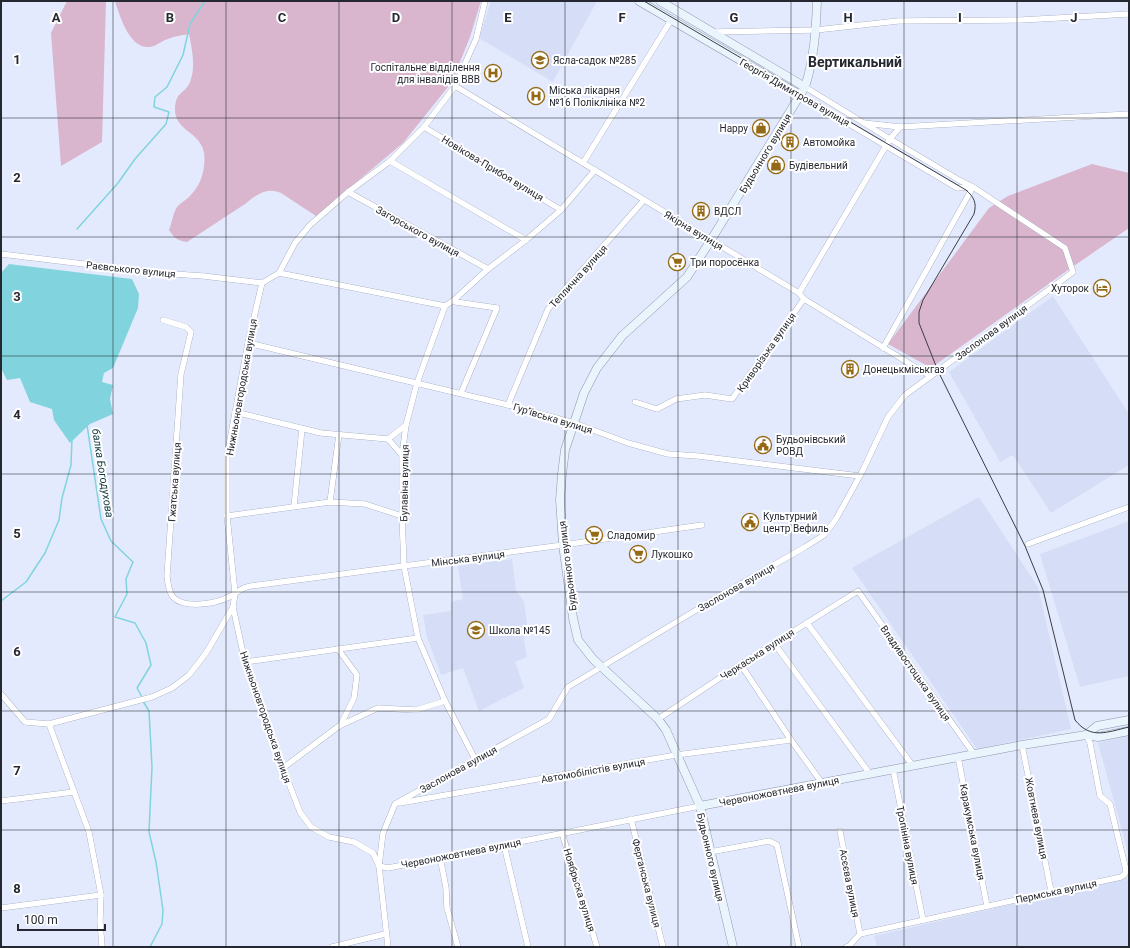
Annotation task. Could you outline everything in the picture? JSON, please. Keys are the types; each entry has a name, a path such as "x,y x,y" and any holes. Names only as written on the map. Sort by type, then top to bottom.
{"main road":[{"name":"Георгія Димитрова вулиця","path":"639,1 800,95"},
{"name":"Георгія Димитрова вулиця","path":"660,1 805,87"},
{"name":"Будьонного вулиця","path":"732,947 700,806 666,730 658,719 601,668 578,640 573,618 563,545 560,500 562,474 565,450 584,393 597,368 622,336 687,277 805,87 810,70 816,30 817,1"},
{"name":"Червоножовтнева вулиця","path":"1086,734 1097,726 1129,720"},
{"name":"Червоножовтнева вулиця","path":"700,806 1022,745 1086,734 1098,737 1129,731"}],"street":[{"path":"262,283 279,274 295,243 310,225 348,192 390,162 424,127 455,86 476,39 485,1"},
{"path":"714,32 816,30 898,21 1022,20 1129,14"},
{"path":"583,163 671,20"},
{"name":"Якірна вулиця","path":"455,86 799,293 804,299 930,376"},
{"name":"Георгія Димитрова вулиця","path":"805,87 890,139 973,187 1065,248 1073,272"},
{"name":"Георгія Димитрова вулиця","path":"800,95 957,188 973,187"},
{"name":"Георгія Димитрова вулиця","path":"862,122 900,127 1129,114"},
{"name":"Новікова-Прибоя вулиця","path":"424,127 561,210"},
{"path":"799,293 890,139 900,127"},
{"path":"390,162 526,240"},
{"path":"279,274 445,306 561,210 595,170"},
{"path":"883,348 973,187"},
{"name":"Загорського вулиця","path":"348,192 488,269"},
{"name":"Теплична вулиця","path":"508,404 548,309 644,200"},
{"name":"Раєвського вулиця","path":"1,254 159,273 203,276 262,283"},
{"name":"Заслонова вулиця","path":"395,804 549,719 568,687 824,535 836,519 860,476 888,417 905,395 1073,272"},
{"name":"Нижньоновгородська вулиця","path":"262,283 248,343 227,456 227,516 235,593 233,607 245,662 300,812 311,828 329,837 354,842 373,853 379,866"},
{"name":"Криворізька вулиця","path":"635,402 657,409 676,399 705,395 732,400 804,299"},
{"path":"454,300 456,302 497,308 461,393"},
{"name":"Булавіна вулиця","path":"445,306 417,383 406,425 402,455 404,566 418,638 445,701 475,759"},
{"name":"Гжатська вулиця","path":"163,320 186,327 191,332 181,374 167,576 169,589 172,596 178,601 195,605 228,597 235,593"},
{"name":"Гур’ївська вулиця","path":"248,343 508,404 574,423 628,443 668,454 698,456 860,476"},
{"path":"235,412 321,433 388,439 402,455"},
{"path":"388,439 406,425"},
{"path":"294,506 302,429"},
{"path":"330,502 339,434"},
{"path":"227,516 330,502 365,504 402,516"},
{"path":"1028,544 1129,508"},
{"name":"Мінська вулиця","path":"235,593 240,588 251,586 702,525"},
{"name":"Черкаська вулиця","path":"658,719 774,643 858,591"},
{"name":"Владивостоцька вулиця","path":"858,591 974,754"},
{"path":"1,694 25,722 50,724 152,697 172,688 189,675 206,653 233,607"},
{"path":"807,623 913,766"},
{"path":"245,662 418,638"},
{"path":"774,643 870,774"},
{"path":"338,650 357,675 354,698 340,726"},
{"path":"741,665 791,740 822,783"},
{"path":"283,768 340,726 378,708 416,710 445,701"},
{"path":"50,724 89,832 101,894 100,921 102,947"},
{"name":"Пермська вулиця","path":"860,934 1051,891 1121,877 1125,874 1126,870 1110,804 1100,796 1090,743 1086,734"},
{"name":"Автомобілістів вулиця","path":"395,804 676,755 791,740"},
{"name":"Жовтнева вулиця","path":"1022,745 1051,891"},
{"name":"Каракумська вулиця","path":"958,757 987,906"},
{"name":"Тропініна вулиця","path":"893,769 923,920"},
{"path":"1,801 74,792"},
{"path":"388,947 379,866 383,833 395,804"},
{"name":"Червоножовтнева вулиця","path":"379,866 388,868 700,806"},
{"name":"Ферганська вулиця","path":"631,819 663,947"},
{"name":"Асєєва вулиця","path":"840,832 860,934"},
{"name":"Ноябрьска вулиця","path":"562,833 596,947"},
{"path":"710,852 769,841 777,845 799,947"},
{"path":"504,844 528,947"},
{"path":"440,858 446,888 447,908 458,947"},
{"path":"1,908 101,894"},
{"path":"332,947 386,934"},
{"path":"846,947 849,946 860,934"}],"shaded area":[{"path":"67,1 106,1 102,142 61,166 51,33"},
{"path":"115,1 481,1 470,37 452,82 403,143 316,216 281,193 276,191 262,192 187,242 176,239 169,230 177,207 191,195 199,184 204,164 204,152 200,143 178,121 175,108 177,98 186,89 192,76 193,58 189,34 165,40 154,46 146,47 139,45 123,24"},
{"name":"Ясла-садок №285","path":"491,1 597,1 553,82 479,38"},
{"path":"1092,164 1129,173 1129,228 931,368 888,344 989,208 1008,196"},
{"path":"1053,296 1129,414 1129,465 1051,513 1013,455 1000,462 949,372"},
{"path":"979,497 1038,587 1071,729 977,749 852,568"},
{"path":"1129,521 1129,676 1080,687 1040,554"},
{"name":"Школа №145","path":"512,559 516,590 524,602 527,623 524,639 527,657 515,662 524,688 479,711 463,668 441,675 427,637 423,615 451,611 451,602 463,599 458,566"},
{"path":"1129,735 1129,856 1098,743"},
{"path":"1129,877 1129,947 877,947 874,936"}],"water":[{"path":"9,264 132,279 139,294 138,308 113,368 104,373 102,382 113,385 110,399 113,414 90,424 70,443 54,420 52,409 30,402 20,378 7,380 1,368 1,273"}],"waterway":[{"name":"балка Богодухова","path":"77,229 118,183 135,159 166,124 169,112 154,107 155,97 167,87 183,55 190,24 205,1"},
{"name":"балка Богодухова","path":"87,425 101,519 111,541 133,562 126,579 127,594 115,617 135,623 146,643 151,665 137,688 142,697"},
{"path":"1,601 26,582 45,553 59,520 62,498 71,465 72,439"},
{"name":"балка Богодухова","path":"143,701 149,711 152,767 149,832 156,862 163,910 162,924 150,947"}],"tram line":[{"path":"644,1 966,190 971,195 975,203 974,214 923,300 919,312 919,323 938,371 1025,546 1043,590 1075,720 1087,730 1100,733 1129,727"}],"place":[{"name":"Ясла-садок №285","path":"540,60"},
{"name":"Госпітальне відділення для інвалідів ВВВ","path":"493,73"},
{"name":"Міська лікарня №16 Поліклініка №2","path":"536,96"},
{"name":"Happy","path":"761,128"},
{"name":"Автомойка","path":"790,142"},
{"name":"Будівельний","path":"776,165"},
{"name":"ВДСЛ","path":"701,211"},
{"name":"Три поросёнка","path":"677,262"},
{"name":"Хуторок","path":"1102,288"},
{"name":"Донецькміськгаз","path":"850,369"},
{"name":"Будьонівський РОВД","path":"763,445"},
{"name":"Культурний центр Вефиль","path":"750,522"},
{"name":"Сладомир","path":"594,535"},
{"name":"Лукошко","path":"638,554"},
{"name":"Школа №145","path":"476,630"}],"district":[{"name":"Вертикальний","path":"855,62"}]}
